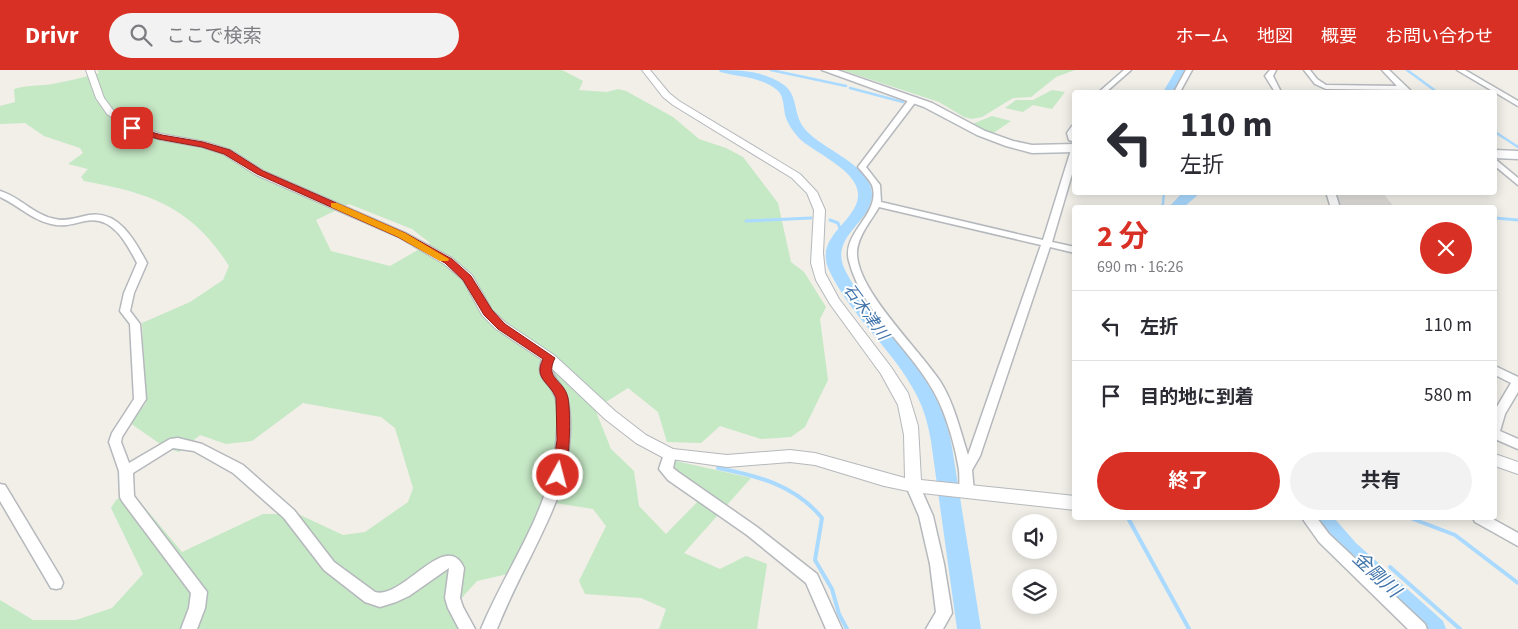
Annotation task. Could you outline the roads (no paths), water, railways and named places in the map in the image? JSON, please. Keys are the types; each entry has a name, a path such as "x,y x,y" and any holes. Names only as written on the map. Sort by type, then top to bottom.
{"main road":[{"path":"827,70 913,100 980,133 1010,144 1038,149 1072,149"},
{"path":"1497,154 1518,155"}],"street":[{"path":"90,70 100,98 110,112 132,128 161,137 203,144 227,152 260,172 402,235 448,261 468,278 487,312 502,326 550,358 641,440 670,454 702,460 727,461 790,456 815,459 884,480 913,486 1072,503"},
{"path":"646,70 666,95 676,104 796,176 813,192 818,201 820,214 815,258 820,275 832,298 891,378 908,416 912,445 913,486 923,502 931,536 944,613 934,629"},
{"path":"1104,90 1128,70"},
{"path":"1178,90 1189,70"},
{"path":"1307,70 1310,78 1320,86 1357,90 1407,90"},
{"path":"1385,70 1407,90"},
{"path":"1460,70 1494,90"},
{"path":"1270,71 1269,76 1277,90"},
{"path":"1497,92 1518,104"},
{"path":"913,100 862,167 876,185 877,204 854,242 852,255 858,276 875,304 935,383 949,411 965,469 966,492"},
{"path":"965,469 974,456 1047,243 1072,159"},
{"path":"1497,164 1518,182"},
{"path":"0,194 28,212 59,224 101,217 116,226 132,242 142,263 126,298 125,311 135,324 140,399 116,436 115,442 126,471 127,497 199,592 197,608 189,629"},
{"path":"877,204 1072,249"},
{"path":"489,629 538,526 558,475 563,440 562,398 559,391 546,376 545,367 550,358"},
{"path":"1497,371 1518,382 1497,419"},
{"path":"1497,435 1518,444"},
{"path":"126,471 170,444 178,443 197,447 238,469 289,514 329,566 370,597 380,600 404,591 441,564 452,561 457,564 458,570 452,592 454,605 468,629"},
{"path":"670,454 666,469 672,476 752,531 812,579 834,629"},
{"path":"1497,461 1518,468"},
{"path":"0,489 56,583"},
{"path":"1311,520 1330,544 1419,629"},
{"path":"1483,520 1518,540"}],"waterway":[{"name":"石木津川","path":"724,70 766,79 781,88 787,93 792,119 804,136 851,170 863,184 865,194 863,204 838,240 834,250 834,261 838,272 865,315 916,377 934,412 941,441 969,629"},
{"path":"771,70 846,86"},
{"name":"金剛川","path":"1169,90 1181,70"},
{"path":"1407,70 1434,90"},
{"path":"850,88 903,102"},
{"path":"1497,133 1518,147"},
{"path":"1162,205 1164,195"},
{"name":"金剛川","path":"1178,205 1188,195"},
{"path":"746,221 811,218"},
{"path":"1497,218 1518,220"},
{"path":"830,220 838,223 841,232"},
{"path":"718,468 761,479 788,490 800,497 822,518 815,560 832,589 839,614 847,629"},
{"path":"1129,520 1189,629"},
{"name":"金剛川","path":"1324,520 1348,550 1434,629"},
{"path":"1416,520 1455,535 1518,583"},
{"path":"1390,567 1460,629"}]}
